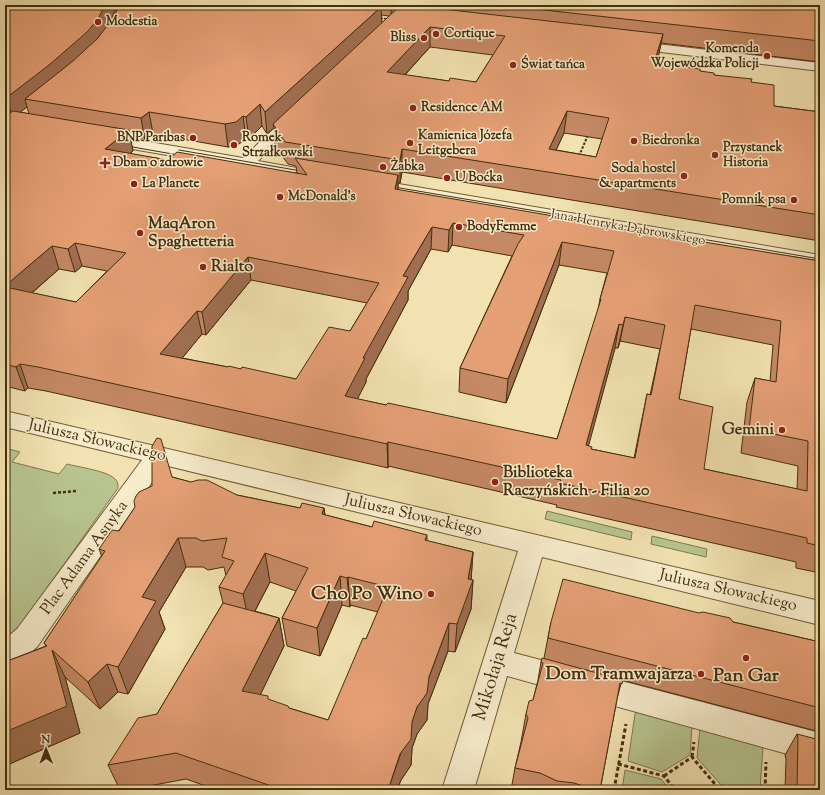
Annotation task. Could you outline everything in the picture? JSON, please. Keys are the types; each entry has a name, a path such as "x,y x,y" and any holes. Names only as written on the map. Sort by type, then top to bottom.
{"street":[{"path":"622,44 820,67"},
{"path":"246,164 304,108"},
{"name":"Jana Henryka Dąbrowskiego","path":"90,140 246,164 820,261"},
{"name":"Juliusza Słowackiego","path":"5,419 820,613"},
{"name":"Plac Adama Asnyka","path":"5,654 12,651 27,638 159,455"},
{"name":"Mikołaja Reja","path":"462,789 533,545"},
{"path":"498,662 820,748"}],"path":[{"path":"385,21 392,14"},
{"path":"372,18 388,19"},
{"path":"579,157 588,135"},
{"path":"53,493 76,491"},
{"path":"614,790 631,697"},
{"path":"664,776 692,757 720,790"},
{"path":"618,764 664,776 675,790"}],"green space":[{"path":"5,448 20,452 12,462 59,474 67,464 92,470 111,476 117,481 118,488 18,629 5,641"},
{"path":"547,511 632,532 631,540 545,519"},
{"path":"652,536 707,549 706,557 651,544"},
{"path":"636,708 692,726 690,755 662,772 628,761"},
{"path":"700,728 758,742 763,748 760,790 736,790 722,786 697,758"},
{"path":"625,770 661,779 670,790 622,790"}],"building":[{"path":"5,5 105,5 98,19 87,32 49,65 5,98"},
{"path":"120,5 363,5 381,7 265,112 260,104 246,117 243,116 236,122 225,124 149,112 141,118 25,99 73,61 98,38"},
{"path":"401,5 663,34 654,63 700,69 700,71 714,73 714,75 752,79 751,82 774,85 774,106 820,112 820,215 402,149 400,160 285,142 273,124","holes":["430,27 505,36 476,82 450,78 449,81 387,72","567,111 609,118 596,157 549,149"]},
{"path":"500,5 820,5 820,41"},
{"path":"13,111 129,130 105,149 168,160 177,152 307,175 295,158 398,175 395,189 589,222 631,231 820,261 820,546 807,543 807,538 560,483 561,480 388,442 387,444 38,367 20,364 16,367 5,364 5,287 76,302 126,253 75,243 68,249 52,246 5,286 5,115","holes":["453,223 524,235 518,244 460,368 508,379 562,242 614,251 601,299 557,439 388,403 386,405 345,396 365,358 363,358 408,277 403,276 432,227 449,230","248,257 379,283 350,331 329,327 296,379 242,367 241,369 228,367 160,354 197,311 202,312","695,305 781,321 776,382 755,378 749,429 808,441 807,491 704,469 713,407 679,399","625,317 665,325 651,395 647,394 635,458 591,449 592,447 586,445 619,324 623,325"]},
{"path":"157,438 161,439 172,477 191,482 207,480 237,495 300,508 302,503 324,508 322,514 372,527 374,521 427,535 425,540 473,552 468,579 473,580 457,624 449,623 429,677 427,693 417,707 412,722 411,739 400,754 388,790 283,790 176,753 108,765 138,718 157,714 223,603 279,618 242,691 268,696 268,699 288,706 289,708 328,720 363,638 366,639 388,587 340,576 317,628 282,618 308,568 265,553 243,594 219,587 234,561 222,557 227,538 202,541 196,538 178,538 142,597 156,601 118,667 107,664 88,682 52,650 67,706 5,732 5,662 47,646 44,643 105,551 99,549 112,530 119,531 135,507 134,501 139,492 152,486 152,446"},
{"path":"563,579 699,613 703,612 730,618 733,622 820,642 820,708 548,638"},
{"path":"542,658 623,680 622,684 620,683 600,790 595,790 574,783 557,781 540,773 515,768 528,718 526,714 529,701 533,700 543,663 541,662"},
{"path":"797,734 820,740 820,790 797,790"}],"tram line":[{"path":"121,145 184,156"},
{"path":"179,150 307,172"},
{"path":"388,186 820,259"}],"place":[{"name":"Modestia","path":"98,22"},
{"name":"Cortique","path":"436,34"},
{"name":"Bliss","path":"424,38"},
{"name":"Komenda Wojewódzka Policji","path":"767,56"},
{"name":"Świat tańca","path":"513,65"},
{"name":"Residence AM","path":"413,108"},
{"name":"BNP Paribas","path":"193,138"},
{"name":"Biedronka","path":"634,141"},
{"name":"Kamienica Józefa Leitgebera","path":"410,143"},
{"name":"Romek Strzałkowski","path":"234,145"},
{"name":"Przystanek Historia","path":"715,155"},
{"name":"Dbam o zdrowie","path":"105,163"},
{"name":"Żabka","path":"383,167"},
{"name":"Soda hostel & apartments","path":"684,176"},
{"name":"U Boćka","path":"447,178"},
{"name":"La Planete","path":"134,184"},
{"name":"McDonald's","path":"280,197"},
{"name":"Pomnik psa","path":"794,200"},
{"name":"BodyFemme","path":"459,227"},
{"name":"MaqAron Spaghetteria","path":"140,233"},
{"name":"Rialto","path":"203,267"},
{"name":"Gemini","path":"782,430"},
{"name":"Biblioteka Raczyńskich - Filia 20","path":"495,482"},
{"name":"Cho Po Wino","path":"431,594"},
{"name":"Pan Gar","path":"746,658"},
{"name":"Dom Tramwajarza","path":"701,674"}]}
